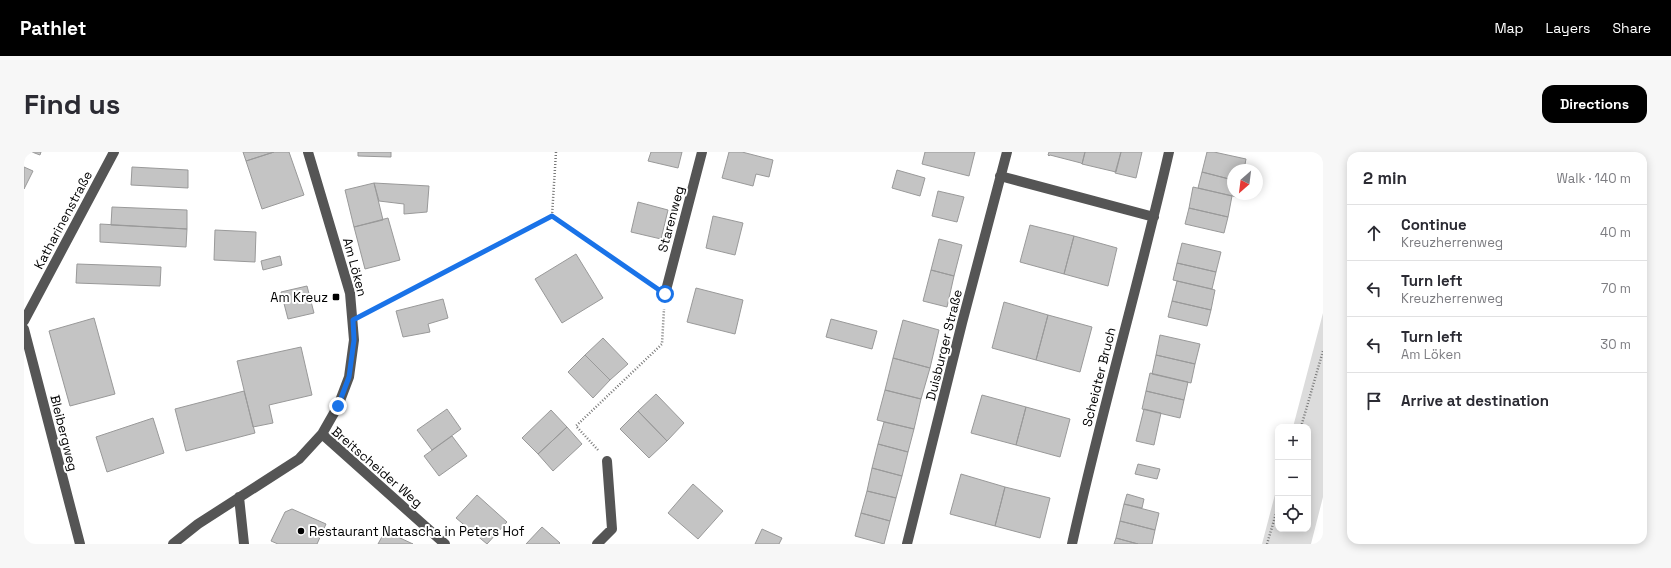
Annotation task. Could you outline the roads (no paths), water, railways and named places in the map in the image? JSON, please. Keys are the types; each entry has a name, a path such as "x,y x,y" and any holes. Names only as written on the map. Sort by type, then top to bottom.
{"street":[{"name":"Katharinenstraße","path":"24,321 114,152"},
{"name":"Am Löken","path":"308,152 350,293 354,340 349,377 338,406 322,434"},
{"name":"Starenweg","path":"665,294 702,152"},
{"name":"Duisburger Straße","path":"907,544 1007,152"},
{"name":"Scheidter Bruch","path":"1072,544 1089,470 1154,216 1168,152"},
{"path":"1000,176 1154,216"},
{"name":"Bleibergweg","path":"24,328 80,544"},
{"name":"Breitscheider Weg","path":"173,544 198,524 299,459 322,434 445,544"},
{"path":"597,544 612,529 607,460"},
{"path":"239,497 244,544"}],"place":[{"name":"Am Kreuz","path":"336,297"},
{"name":"Restaurant Natascha in Peters Hof","path":"301,531"}]}
